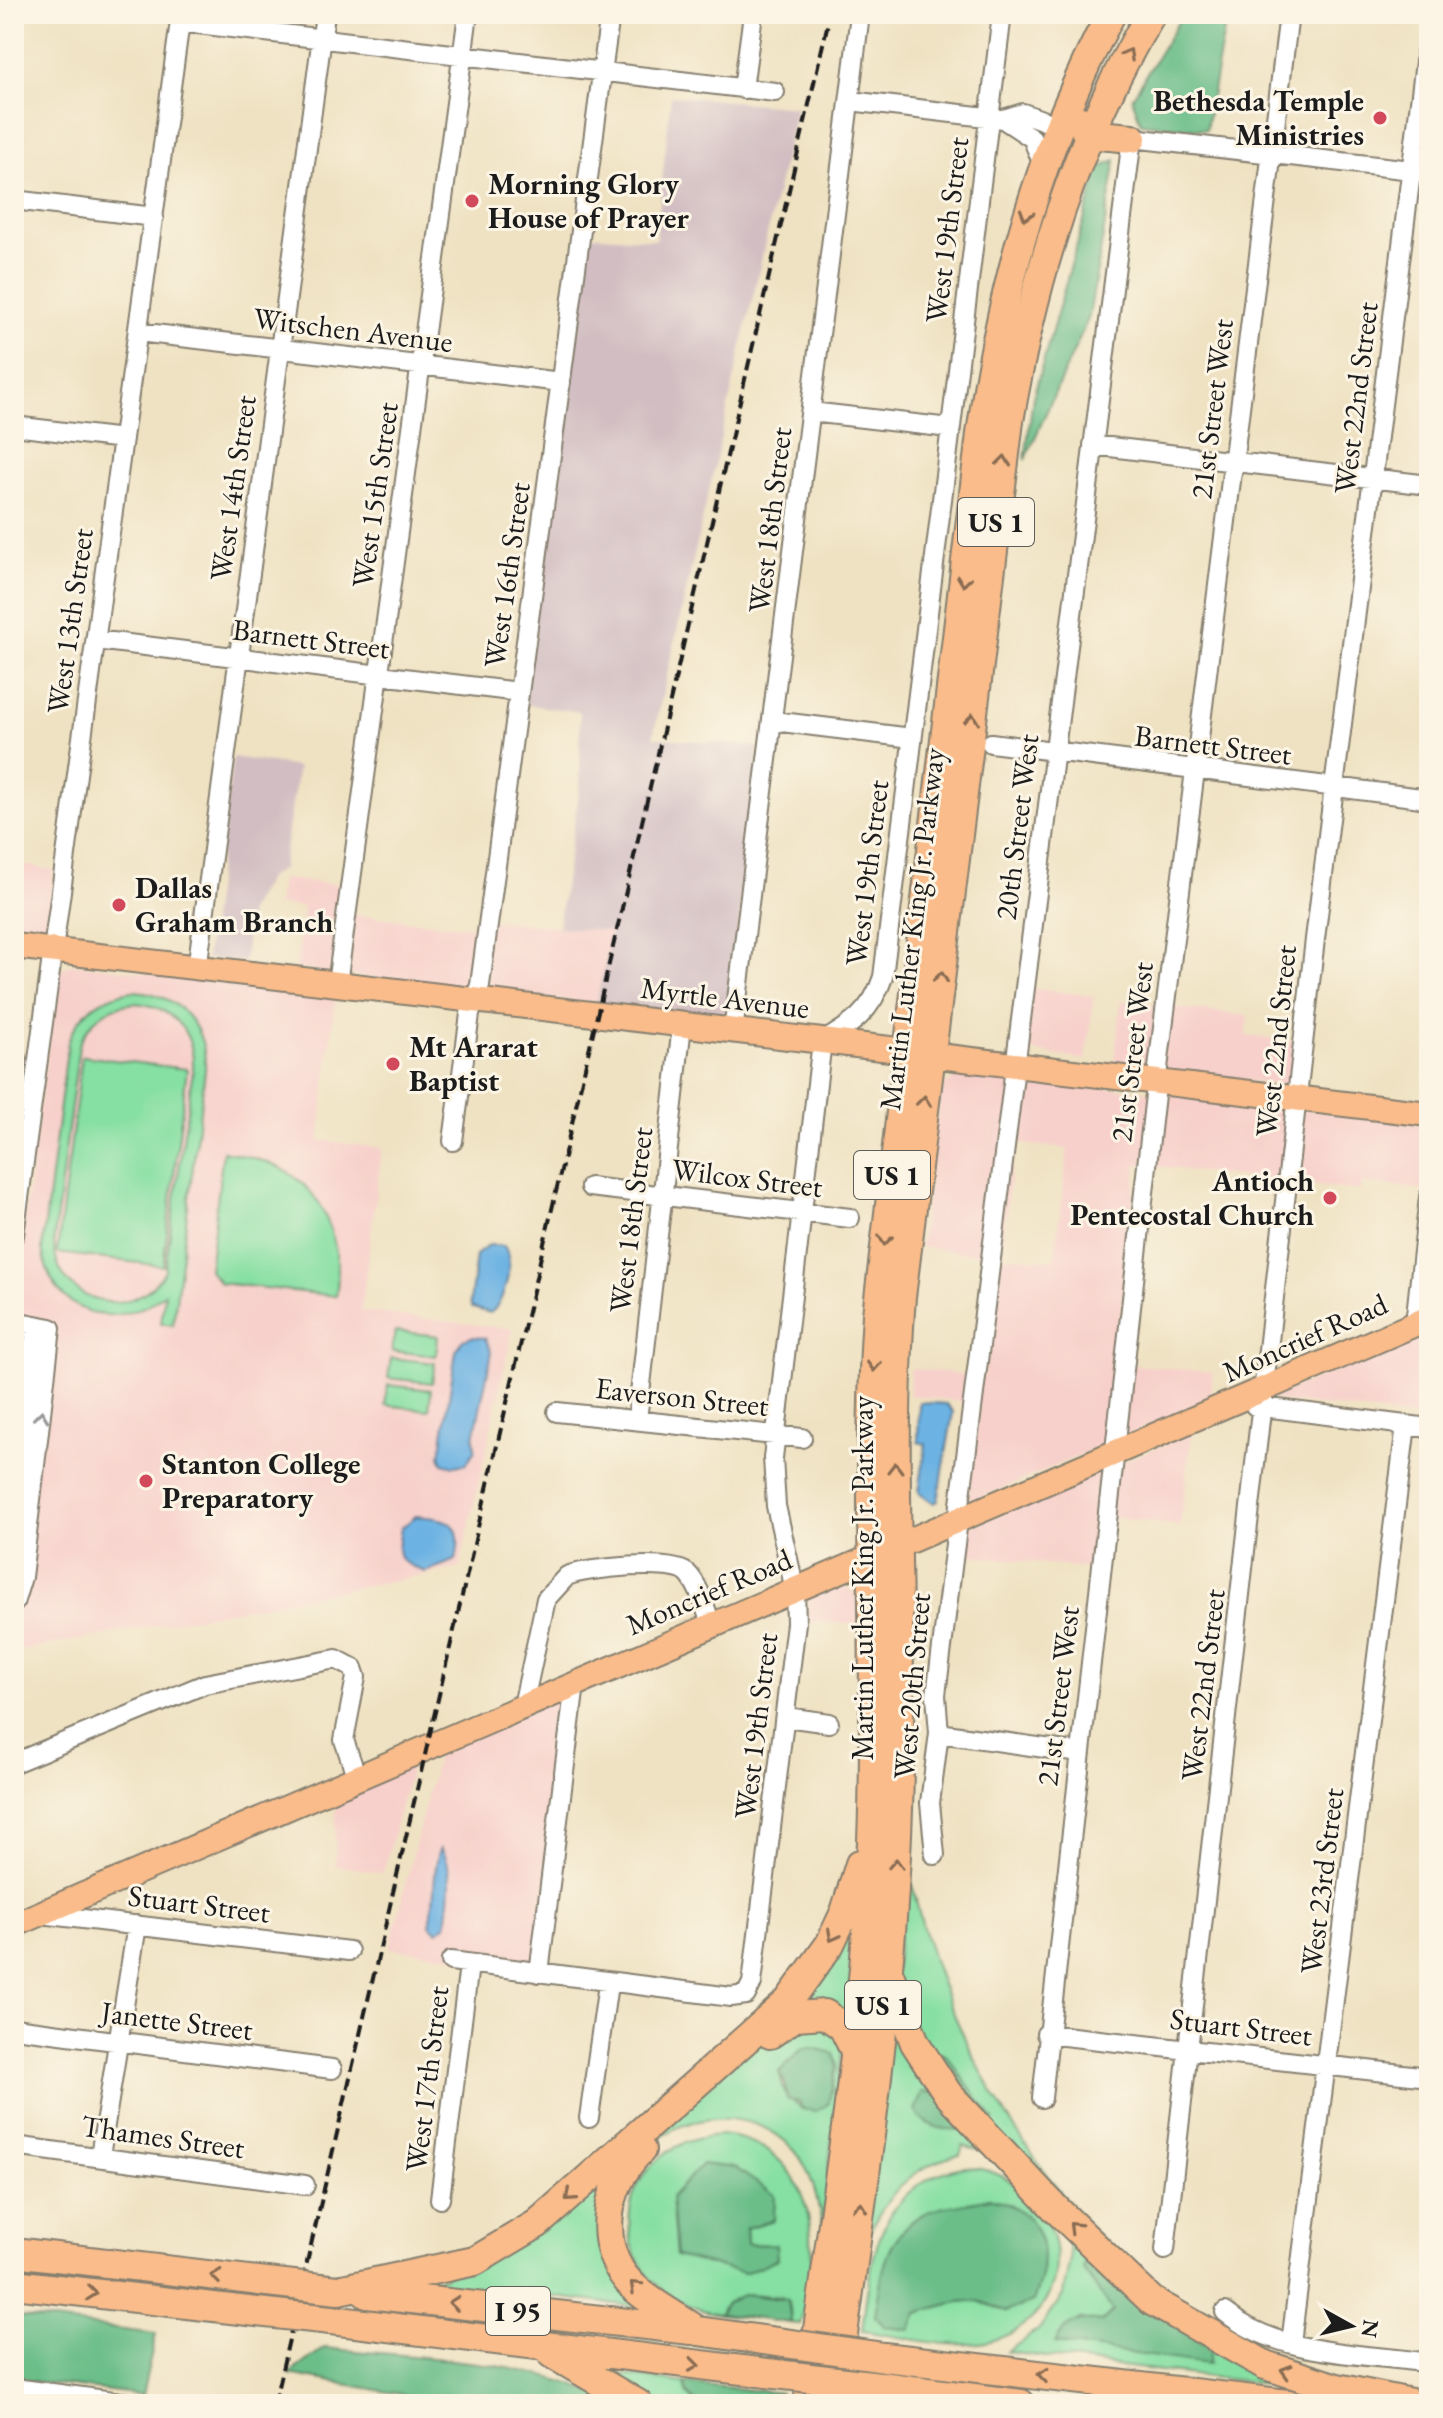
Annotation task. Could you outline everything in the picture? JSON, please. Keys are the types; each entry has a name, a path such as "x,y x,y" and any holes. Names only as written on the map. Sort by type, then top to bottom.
{"highway":[{"name":"Martin Luther King Jr. Parkway","path":"918,1053 1009,421 1034,294 1087,134 1151,14"},
{"name":"Martin Luther King Jr. Parkway","path":"833,2404 867,2048 860,2017 870,1887 884,1551 918,1053 990,374 1008,281 1043,164 1106,23"},
{"path":"1106,23 1081,110 1087,134 1132,138"},
{"path":"1112,85 1115,108 1132,138"},
{"path":"1034,294 1063,151 1058,126"},
{"name":"Martin Luther King Jr. Parkway","path":"808,2404 818,2328 867,2048 887,1968 898,1807 884,1551"},
{"path":"338,2290 461,2265 520,2236 788,2002 821,1959 845,1912 862,1855 875,1752"},
{"path":"887,1968 915,2043 948,2094 1056,2209 1152,2301 1265,2365 1337,2388 1416,2404"},
{"path":"788,2002 825,2001 848,2008 860,2017"},
{"path":"698,2331 634,2287 619,2264 612,2248 608,2215 623,2168 780,2025 796,2016 825,2014 835,2019 849,2035 867,2048"},
{"name":"I 95","path":"14,2252 698,2331 884,2357 1288,2404"},
{"name":"I 95","path":"14,2284 1021,2404"},
{"path":"534,2345 638,2404"},
{"path":"922,2393 948,2404"}],"main road":[{"name":"Myrtle Avenue","path":"14,946 1429,1114"},
{"name":"Moncrief Road","path":"14,1925 1232,1404 1265,1397 1422,1321"}],"street":[{"name":"West 14th Street","path":"197,969 325,14"},
{"name":"West 15th Street","path":"337,984 468,14"},
{"name":"West 16th Street","path":"453,1141 473,1002 480,985 610,14"},
{"path":"743,89 753,14"},
{"name":"West 18th Street","path":"733,1032 860,14"},
{"name":"West 19th Street","path":"608,1984 731,1997 746,1995 754,1975 796,1623 795,1590 776,1506 774,1435 822,1042 860,1018 878,993 883,977 950,428 996,119 1002,14"},
{"name":"21st Street West","path":"1042,2098 1046,2034 1156,1082 1289,14"},
{"path":"181,18 462,58 775,92"},
{"name":"West 13th Street","path":"14,1235 181,18"},
{"name":"West 22nd Street","path":"1165,2250 1373,478 1421,171 1429,30"},
{"path":"850,101 996,119 1023,113 1058,126"},
{"path":"996,119 1032,138 1043,164"},
{"path":"1132,138 1421,171"},
{"name":"20th Street West","path":"957,1521 1132,138"},
{"path":"14,200 154,217"},
{"name":"Witschen Avenue","path":"138,332 561,382"},
{"path":"811,412 950,428"},
{"path":"14,426 123,439"},
{"path":"1093,445 1429,485"},
{"name":"Barnett Street","path":"96,640 519,692"},
{"path":"773,721 912,738"},
{"name":"Barnett Street","path":"991,743 1429,799"},
{"name":"West 18th Street","path":"637,1420 682,1025"},
{"name":"Wilcox Street","path":"590,1187 850,1218"},
{"path":"1422,1321 1429,1197"},
{"path":"14,1321 51,1328 22,1577 14,1603"},
{"path":"14,1520 36,1326"},
{"path":"1265,1397 1429,1428"},
{"name":"Eaverson Street","path":"557,1412 802,1438"},
{"name":"West 23rd Street","path":"1291,2343 1329,2066 1406,1425"},
{"name":"West 20th Street","path":"935,1855 930,1803 939,1733 936,1695 957,1521"},
{"path":"523,1706 546,1599 567,1576 649,1566 680,1568 692,1578 712,1625"},
{"path":"14,1763 205,1684 336,1659 353,1668 356,1677 344,1740 357,1778"},
{"path":"539,1973 575,1684"},
{"path":"786,1717 829,1723"},
{"path":"939,1733 1080,1753"},
{"name":"Stuart Street","path":"41,1914 349,1951"},
{"path":"100,2156 137,1925"},
{"path":"451,1961 608,1984 589,2118"},
{"name":"West 17th Street","path":"440,2199 469,1965"},
{"name":"Janette Street","path":"14,2028 332,2069"},
{"name":"Stuart Street","path":"1046,2034 1429,2077"},
{"name":"Thames Street","path":"14,2146 305,2185"},
{"path":"1225,2312 1255,2333 1291,2343 1429,2363"},
{"path":"14,2388 62,2399 136,2404"}],"shaded area":[{"path":"671,96 796,107 653,737 759,747 728,1019 596,1004 611,931 558,927 580,786 580,712 523,704 589,235 656,240"},
{"path":"233,757 298,767 282,869 269,877 249,910 244,962 206,958"},
{"path":"14,864 54,870 47,924 42,933 33,937 14,934"},
{"path":"281,879 357,886 354,915 480,928 482,920 611,931 596,1004 296,969 303,907 277,905"},
{"path":"74,964 336,995 319,1140 382,1148 361,1311 513,1329 460,1568 14,1652 14,1289 58,976 62,969"},
{"path":"1031,988 1094,996 1086,1060 1024,1050"},
{"path":"1121,1001 1248,1016 1246,1036 1310,1043 1306,1088 1114,1064"},
{"path":"959,1075 1132,1090 1429,1124 1429,1190 1362,1183 1361,1191 1137,1164 1115,1363 1213,1372 1209,1400 968,1503 980,1404 909,1395 911,1368 984,1377 1000,1257 920,1247 941,1088","holes":["1015,1143 1068,1149 1054,1260 1000,1256"]},
{"path":"1429,1330 1429,1419 1269,1399"},
{"path":"1192,1433 1180,1526 1100,1516 1093,1569 962,1554 964,1535 969,1527"},
{"path":"838,1584 857,1594 862,1625 807,1621 809,1595"},
{"path":"571,1690 536,1967 390,1948 438,1752"},
{"path":"413,1761 383,1873 335,1865 336,1794"}],"green space":[{"path":"1183,14 1227,14 1206,130 1141,123 1132,98"},
{"path":"1116,160 1089,317 1025,460 1033,397 1099,168"},
{"path":"121,993 149,993 176,1005 195,1026 204,1054 205,1070 173,1325 161,1323 165,1293 146,1306 126,1313 106,1315 72,1303 58,1289 48,1271 42,1248 68,1042 85,1014 101,1001","holes":["134,1003 159,1009 178,1023 185,1032 193,1056 165,1270 151,1288 134,1298 115,1302 96,1300 79,1292 66,1278 57,1260 54,1238 79,1045 88,1028 107,1011"]},
{"path":"82,1056 187,1069 163,1266 57,1253"},
{"path":"223,1151 273,1165 303,1183 314,1196 330,1227 334,1245 338,1279 336,1296 220,1283 209,1270"},
{"path":"395,1331 438,1336 436,1356 392,1351"},
{"path":"391,1358 435,1363 432,1383 388,1378"},
{"path":"388,1385 431,1390 429,1410 385,1405"},
{"path":"907,1858 921,1919 940,1979 964,2037 1027,2147 1065,2198 1107,2245 1153,2288 1325,2391 1007,2352 1039,2329 1063,2295 1070,2259 1067,2232 1009,2159 963,2146 960,2155 928,2166 903,2184 883,2207 867,2237","holes":["1083,2270 1208,2363 1056,2343 1080,2319 1101,2322 1113,2310"]},
{"path":"860,1893 822,2226 810,2177 795,2151 777,2135 755,2124 732,2119 708,2120 685,2125 663,2135 644,2150 630,2169 625,2185 618,2248 667,2310 416,2281 444,2277 757,2042","holes":["802,2049 837,2066 828,2104 802,2109 785,2094 779,2072"]},
{"path":"810,2047 833,2053 837,2066 828,2104 816,2111 802,2109 799,2102 787,2100 785,2083 779,2072 802,2049"},
{"path":"936,2052 946,2055 994,2120 962,2129 941,2128 931,2125 915,2111 922,2092 938,2092"},
{"path":"722,2135 754,2143 778,2159 795,2180 806,2206 811,2235 811,2265 800,2324 791,2323 790,2307 782,2297 750,2294 719,2314 679,2300 650,2278 634,2250 629,2219 636,2189 654,2163 683,2144","holes":["735,2168 774,2220 746,2228 747,2244"]},
{"path":"702,2164 735,2168 775,2195 774,2220 746,2228 747,2244 776,2245 777,2259 745,2273 676,2256 671,2197"},
{"path":"963,2167 998,2174 1025,2192 1044,2216 1054,2245 1055,2275 1045,2303 1023,2326 990,2341 975,2344 943,2344 862,2331 869,2277 884,2228 896,2207 912,2189 934,2176","holes":["989,2198 1006,2312 972,2301 917,2313 958,2207"]},
{"path":"989,2198 1008,2204 1022,2213 1040,2236 1042,2266 1033,2301 1006,2312 972,2301 952,2303 917,2313 910,2330 885,2327 875,2316 877,2301 887,2258 900,2233 929,2211"},
{"path":"1086,2253 1212,2348 1208,2364 1055,2343 1063,2330 1073,2323 1101,2322 1113,2311 1083,2270"},
{"path":"744,2294 788,2300 791,2323 719,2314 726,2303"},
{"path":"14,2316 156,2334 142,2395 14,2379"},
{"path":"324,2348 474,2362 512,2369 549,2377 615,2404 455,2404 289,2374"},
{"path":"595,2371 685,2383 686,2393 696,2403 709,2404 652,2404"},
{"path":"685,2383 780,2393 780,2404 696,2403 686,2393"}],"water":[{"path":"489,1245 504,1246 509,1261 504,1292 490,1313 472,1308 470,1303 476,1255"},
{"path":"485,1338 492,1352 474,1437 475,1450 466,1464 454,1466 443,1463 440,1456 456,1351 463,1340"},
{"path":"919,1402 946,1404 953,1412 938,1501 934,1503 919,1492 926,1444 918,1442"},
{"path":"416,1516 452,1524 458,1537 456,1560 425,1572 403,1561 398,1553 401,1528"},
{"path":"441,1848 448,1865 450,1885 446,1925 438,1931 430,1925"}],"railway":[{"path":"274,2404 830,14"}],"place":[{"name":"Bethesda Temple Ministries","path":"1380,118"},
{"name":"Morning Glory House of Prayer","path":"472,201"},
{"name":"Dallas Graham Branch","path":"119,905"},
{"name":"Mt Ararat Baptist","path":"393,1064"},
{"name":"Antioch Pentecostal Church","path":"1330,1198"},
{"name":"Stanton College Preparatory","path":"146,1481"}]}
